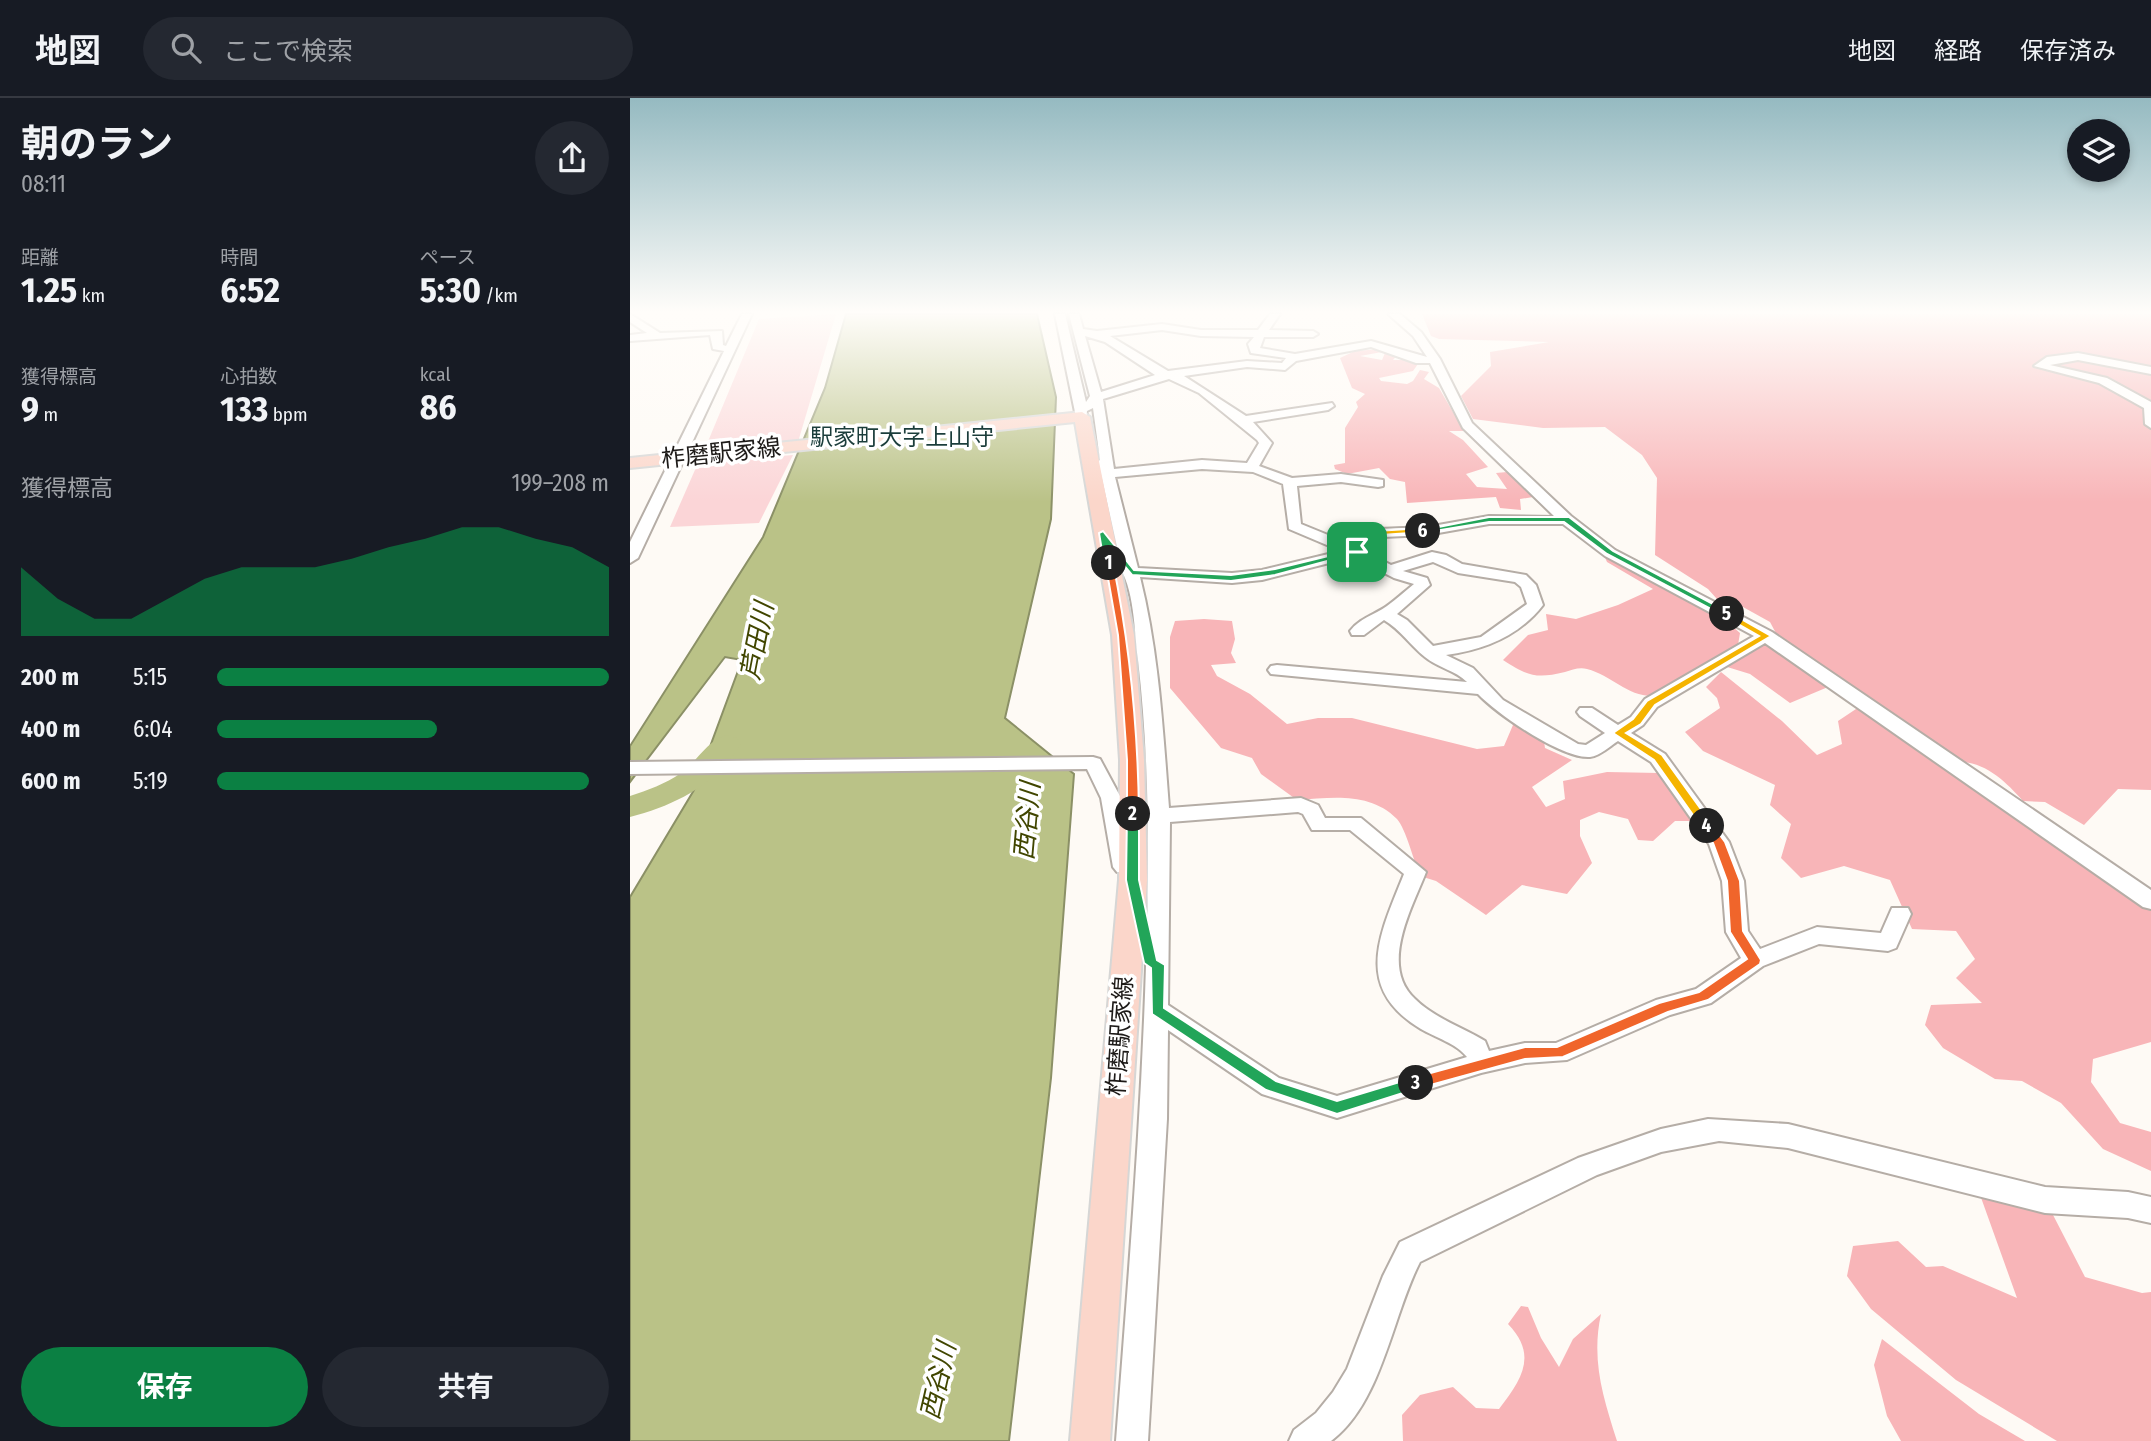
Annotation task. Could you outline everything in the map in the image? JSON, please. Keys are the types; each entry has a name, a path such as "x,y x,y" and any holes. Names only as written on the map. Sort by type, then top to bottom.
{"main road":[{"name":"柞磨駅家線","path":"630,463 681,461 1084,410 1087,449 1123,635 1130,724 1133,880 1090,1441"}],"street":[{"path":"692,433 686,427 689,416 708,377"},
{"path":"630,558 681,461 718,377"},
{"path":"1084,410 1093,377"},
{"path":"1084,410 1163,377"},
{"path":"1172,377 1186,381 1262,434 1266,443 1251,469"},
{"path":"1443,377 1467,425 1566,519 1610,552 1766,636 2151,901"},
{"path":"2088,377 2103,380 2150,406 2151,424"},
{"path":"1080,379 1084,410"},
{"path":"1245,420 1328,406"},
{"path":"1084,410 1102,418 1109,478 1109,515 1103,533 1132,572 1231,578 1275,572 1357,552 1379,533 1427,531 1489,520 1551,522 1566,519"},
{"path":"1087,449 1093,450 1109,478 1132,572 1151,694 1160,816 1154,1119 1132,1441"},
{"path":"630,536 643,518 664,474 681,461"},
{"path":"1109,478 1184,466 1251,469 1277,473 1290,482 1341,478 1360,483 1378,483"},
{"path":"1290,482 1294,526 1357,552 1391,570 1421,580 1422,584 1385,614 1371,620 1358,631"},
{"path":"1391,570 1414,561 1441,558 1458,568 1520,578 1528,584 1535,605 1499,637 1474,648 1429,652"},
{"path":"1385,614 1401,623 1429,652 1467,673 1497,704 1573,749 1589,751 1637,721 1651,703 1766,636"},
{"path":"1277,670 1480,689"},
{"path":"1130,724 1151,694"},
{"path":"1586,712 1658,758 1719,842 1734,881 1737,932 1755,960"},
{"path":"630,768 1093,763 1111,798 1124,867 1133,880 1151,963 1158,965"},
{"path":"1160,816 1301,805 1311,810 1319,825 1354,823 1415,873 1387,950 1387,980 1406,1005 1476,1048 1481,1063"},
{"path":"1157,1010 1271,1086 1337,1107 1481,1063 1525,1053 1558,1053 1664,1007 1703,996 1755,960 1817,935 1888,942 1900,914"},
{"path":"1305,1441 1325,1430 1354,1394 1395,1276 1410,1252 1623,1152 1661,1141 1699,1131 1788,1136 2045,1200 2128,1205 2151,1210"}],"shaded area":[{"path":"735,377 817,377 798,442 704,451"},
{"path":"1347,377 1385,377 1379,378 1381,381 1407,384 1416,377 1426,377 1424,379 1439,388 1464,431 1449,431 1463,440 1488,467 1466,474 1477,487 1507,489 1496,473 1507,472 1533,497 1520,499 1521,510 1500,508 1496,497 1407,503 1405,482 1390,479 1379,468 1347,474 1335,469 1334,465 1345,463 1345,428 1358,407 1356,402 1365,394 1352,388"},
{"path":"1480,377 2151,377 2151,790 2118,789 2084,825 2045,802 2023,801 1989,770 1963,762 1779,639 1770,622 1734,602 1725,608 1708,589 1655,555 1657,478 1642,455 1605,427 1543,428 1473,419 1461,396"},
{"path":"793,455 759,523 670,527 698,463"},
{"path":"1603,553 1718,614 1740,633 1737,651 1652,696 1635,693 1587,669 1532,675 1503,660 1528,635 1548,630 1546,614 1576,619 1618,605 1653,589 1607,562"},
{"path":"1175,621 1232,621 1235,639 1231,653 1236,663 1211,665 1217,676 1250,694 1287,724 1318,718 1352,718 1477,749 1504,746 1513,725 1506,714 1543,734 1545,748 1572,760 1532,787 1546,807 1565,799 1563,781 1607,772 1659,773 1698,821 1675,821 1653,841 1638,840 1628,819 1599,812 1580,820 1580,836 1592,863 1567,894 1522,885 1486,915 1436,881 1420,876 1400,824 1386,810 1362,800 1349,798 1297,800 1261,774 1252,758 1221,748 1170,688 1170,637"},
{"path":"1768,643 1828,687 1790,703 1750,674 1724,666"},
{"path":"1721,672 1782,721 1817,755 1842,744 1838,721 1859,707 2151,909 2151,1042 2093,1059 2091,1082 2120,1123 2151,1132 2151,1171 2103,1149 2061,1103 2022,1081 1995,1079 1943,1048 1925,1025 1931,1005 1982,1003 1956,978 1975,959 1956,931 1912,929 1890,880 1844,866 1801,878 1781,858 1791,824 1770,805 1775,785 1703,751 1685,732 1720,708 1717,698 1706,687"},
{"path":"1979,1192 2052,1213 2085,1277 2142,1293 2151,1292 2151,1441 2057,1441 1956,1380 1871,1309 1847,1276 1853,1246 1898,1241 1926,1267 1943,1266 2017,1298"},
{"path":"1521,1306 1528,1307 1541,1338 1559,1367 1573,1339 1601,1314 1598,1363 1603,1394 1617,1441 1403,1441 1402,1415 1420,1395 1453,1387 1476,1408 1499,1409 1520,1377 1523,1367 1522,1346 1508,1324"},
{"path":"1882,1339 1979,1414 2025,1441 1901,1441 1887,1416 1874,1365"}],"water":[{"path":"828,377 1051,377 1056,397 1051,519 1005,718 1074,774 1051,1078 1009,1441 630,1441 630,897 694,790 742,660 725,657 630,782 630,746 763,537"}],"waterway":[{"path":"630,807 666,795 693,779 727,744"}],"district":[{"name":"駅家町大字上山守","path":"902,437"}],"route":[{"path":"1566,519 1610,552 1766,636 1651,703 1637,721 1619,733 1658,758 1719,842 1734,881 1737,932 1755,960 1703,996 1664,1007 1558,1053 1525,1053 1481,1063 1337,1107 1271,1086 1157,1010 1158,965 1151,963 1133,880 1132,760 1123,635 1103,533 1132,572 1231,578 1262,575 1357,552 1379,533 1427,531 1489,520 1551,522 1566,519"}],"water label":[{"name":"芦田川","path":"757,641"},
{"name":"西谷川","path":"1027,821"},
{"name":"西谷川","path":"938,1381"}]}
